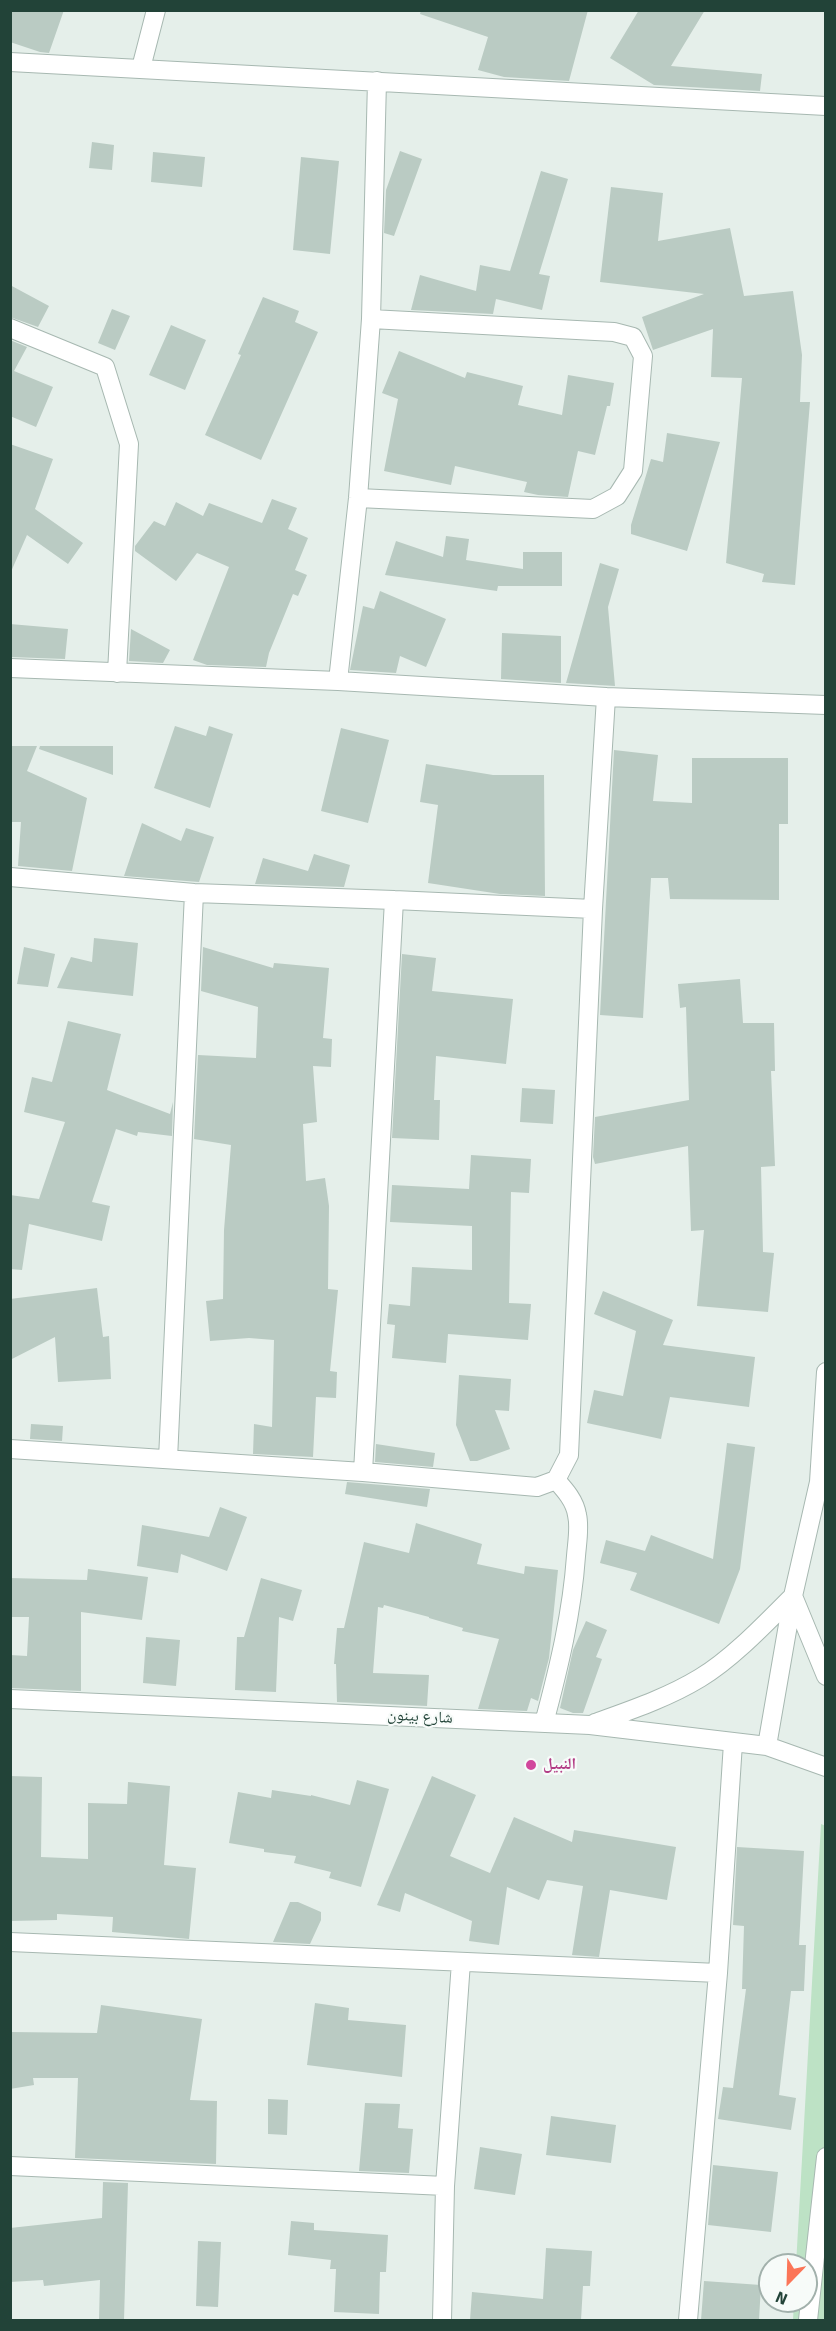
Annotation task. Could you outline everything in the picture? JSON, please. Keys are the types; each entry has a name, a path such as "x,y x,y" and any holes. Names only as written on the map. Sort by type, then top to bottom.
{"street":[{"path":"141,68 156,10"},
{"path":"10,62 825,106"},
{"path":"338,681 358,498 371,319 377,81"},
{"path":"358,498 593,509 617,496 633,471 643,356 633,338 614,332 371,319"},
{"path":"10,328 105,367 112,389 129,444 117,673"},
{"path":"10,668 338,681 606,697 825,705"},
{"path":"10,1449 537,1486 556,1480 569,1455 593,909 606,697"},
{"path":"10,878 194,893 593,909"},
{"path":"168,1459 194,893"},
{"path":"363,1472 394,900"},
{"path":"767,1746 793,1596 822,1482 825,1372"},
{"path":"544,1723 565,1644 574,1592 577,1538 577,1514 568,1493 556,1480"},
{"path":"793,1596 825,1676"},
{"path":"590,1725 652,1703 702,1677 751,1638 793,1596"},
{"name":"شارع بينون","path":"10,1699 590,1725 767,1746 825,1767"},
{"path":"688,2320 718,1973 733,1743"},
{"path":"10,1942 718,1973"},
{"path":"442,2320 446,2186 460,1962"},
{"path":"808,2320 825,2157"},
{"path":"10,2166 446,2186"}],"green space":[{"path":"821,1824 826,1826 825,2320 793,2320 793,2313 818,2313 818,2253 797,2253"}],"building":[{"path":"10,10 64,10 49,53 10,42"},
{"path":"421,10 588,10 569,81 504,77 478,70 488,37 420,14"},
{"path":"639,10 705,10 671,66 762,74 760,91 654,85 610,58"},
{"path":"92,142 114,145 112,170 89,168"},
{"path":"400,151 422,159 394,236 384,233 386,190"},
{"path":"153,152 205,157 202,187 151,182"},
{"path":"301,157 339,161 330,254 293,250"},
{"path":"541,171 568,179 539,274 550,276 542,310 496,299 493,314 411,310 420,275 476,291 480,265 510,271"},
{"path":"611,187 663,193 658,241 730,228 744,296 793,291 802,355 800,402 810,402 795,585 762,582 764,574 726,563 742,378 711,377 713,329 653,350 642,317 704,294 600,282"},
{"path":"10,285 49,306 38,327 10,317"},
{"path":"263,297 299,311 295,322 318,332 261,460 205,435 241,355 238,354"},
{"path":"112,309 130,316 115,350 98,343"},
{"path":"171,325 206,340 185,390 149,375"},
{"path":"10,340 27,347 14,371 53,387 36,427 10,416"},
{"path":"399,351 465,378 467,372 523,386 518,405 562,415 568,375 614,383 610,406 607,406 595,455 578,451 568,497 524,492 527,482 455,466 451,485 384,471 398,399 382,393"},
{"path":"667,433 720,442 687,551 631,534 631,525 651,459 663,462"},
{"path":"10,444 53,459 35,509 83,543 68,564 27,535 10,574"},
{"path":"272,499 297,508 288,529 308,538 295,570 307,575 298,596 293,594 269,653 266,667 207,665 193,660 229,567 197,553 176,581 135,551 135,546 154,521 165,526 176,502 203,516 209,503 262,523"},
{"path":"446,536 469,539 466,560 523,569 523,552 562,552 562,586 498,586 497,591 385,575 396,541 443,557"},
{"path":"600,563 619,569 608,607 615,686 566,683"},
{"path":"380,591 446,619 426,667 400,656 396,673 350,670 363,606 374,609"},
{"path":"10,624 68,629 65,659 10,657"},
{"path":"131,629 170,650 163,663 129,661"},
{"path":"502,633 561,636 561,683 501,679"},
{"path":"175,726 206,736 209,726 233,734 210,808 154,788"},
{"path":"341,728 389,740 368,823 321,811"},
{"path":"10,746 37,746 27,771 87,798 72,871 18,866 21,822 10,822"},
{"path":"40,746 113,746 113,775 39,749"},
{"path":"614,750 658,755 653,801 692,803 692,758 788,758 788,824 779,824 779,900 670,899 668,878 651,878 643,1018 600,1015"},
{"path":"426,764 493,775 544,775 545,896 500,894 428,883 438,805 420,802"},
{"path":"142,823 181,841 186,828 214,837 199,882 124,876"},
{"path":"314,854 350,865 344,887 255,884 263,858 308,871"},
{"path":"94,938 138,943 133,996 57,988 71,957 92,962"},
{"path":"24,947 55,954 48,987 17,984"},
{"path":"203,947 273,968 274,963 329,968 323,1038 332,1039 331,1067 313,1066 317,1122 303,1124 306,1181 325,1178 329,1206 328,1289 338,1290 330,1371 337,1372 336,1398 316,1397 313,1457 253,1454 254,1424 272,1427 274,1340 249,1338 210,1341 206,1301 223,1299 224,1230 231,1145 194,1139 198,1055 256,1058 258,1007 201,991"},
{"path":"402,954 436,958 432,991 513,999 506,1064 436,1056 434,1100 440,1100 439,1140 392,1138"},
{"path":"740,979 743,1023 774,1023 775,1071 771,1071 775,1166 761,1167 763,1252 774,1253 768,1312 697,1306 704,1230 691,1231 688,1146 595,1164 593,1157 595,1117 689,1100 686,1007 680,1008 678,984"},
{"path":"68,1021 121,1034 107,1090 170,1114 173,1102 172,1136 138,1132 137,1136 116,1129 92,1202 110,1206 102,1241 29,1224 22,1270 10,1269 10,1195 39,1199 65,1122 24,1112 32,1077 52,1082"},
{"path":"522,1088 555,1090 553,1124 520,1122"},
{"path":"471,1155 531,1159 529,1193 511,1192 509,1303 531,1304 528,1340 448,1334 446,1363 392,1358 395,1325 387,1324 389,1304 410,1306 412,1267 472,1270 472,1226 390,1222 392,1185 469,1189"},
{"path":"97,1288 103,1337 109,1336 111,1379 58,1382 55,1337 10,1360 10,1299"},
{"path":"603,1291 673,1320 663,1345 755,1357 749,1407 670,1397 661,1439 587,1423 594,1390 623,1396 636,1331 594,1314"},
{"path":"459,1375 511,1379 509,1411 495,1410 510,1449 477,1461 470,1461 456,1425"},
{"path":"31,1424 63,1426 62,1441 30,1439"},
{"path":"727,1443 755,1447 740,1569 719,1624 630,1590 637,1573 600,1563 606,1540 645,1551 651,1535 713,1559"},
{"path":"376,1444 435,1453 433,1467 375,1462"},
{"path":"347,1482 430,1489 427,1507 345,1494"},
{"path":"220,1507 247,1517 227,1571 181,1554 178,1573 137,1566 142,1525 209,1537"},
{"path":"416,1523 482,1544 477,1564 524,1574 525,1566 558,1570 549,1658 538,1701 531,1698 527,1711 478,1709 499,1639 462,1631 463,1628 384,1605 383,1608 378,1607 373,1673 429,1675 427,1706 337,1702 336,1664 334,1664 337,1628 344,1628 364,1542 409,1553"},
{"path":"88,1569 148,1577 142,1620 81,1612 81,1691 10,1688 10,1655 27,1656 29,1617 10,1617 10,1578 87,1580"},
{"path":"261,1578 302,1590 293,1621 279,1617 276,1692 235,1690 237,1637 244,1637"},
{"path":"586,1621 607,1630 596,1657 602,1659 583,1713 573,1713 560,1708 573,1650"},
{"path":"146,1637 180,1640 176,1686 143,1683"},
{"path":"10,1776 42,1777 41,1857 88,1859 88,1803 127,1804 128,1782 170,1786 164,1865 196,1868 189,1939 112,1932 113,1917 57,1914 57,1920 10,1921"},
{"path":"432,1776 476,1795 450,1856 490,1873 514,1817 572,1842 574,1830 676,1847 667,1900 610,1890 599,1957 572,1955 583,1886 547,1880 539,1900 507,1887 499,1945 469,1941 472,1921 405,1893 400,1912 377,1905"},
{"path":"357,1780 389,1789 361,1887 329,1878 331,1872 294,1863 296,1856 264,1852 264,1849 229,1843 238,1792 271,1798 272,1790 311,1795 350,1805"},
{"path":"737,1847 804,1851 799,1945 806,1945 804,1991 791,1991 779,2095 796,2098 791,2130 718,2119 723,2087 733,2088 746,1989 742,1989 744,1926 733,1925"},
{"path":"290,1902 298,1902 321,1912 321,1920 310,1944 273,1942"},
{"path":"315,2003 349,2008 348,2020 406,2025 402,2077 307,2065"},
{"path":"101,2005 202,2019 190,2100 217,2101 216,2164 75,2158 78,2078 33,2078 34,2085 10,2089 10,2032 97,2033"},
{"path":"268,2099 288,2100 287,2135 268,2134"},
{"path":"365,2103 400,2104 398,2128 413,2129 409,2173 359,2171"},
{"path":"551,2116 616,2125 611,2163 546,2155"},
{"path":"480,2147 522,2154 515,2195 474,2189"},
{"path":"713,2165 778,2172 771,2232 708,2225"},
{"path":"103,2182 128,2183 124,2320 99,2320 100,2280 44,2286 43,2280 10,2282 10,2228 102,2218"},
{"path":"291,2221 314,2223 314,2230 388,2235 386,2272 380,2272 379,2314 334,2312 336,2269 330,2269 331,2260 288,2255"},
{"path":"198,2241 221,2242 218,2307 196,2306"},
{"path":"546,2248 592,2251 590,2286 583,2286 581,2320 470,2320 472,2292 543,2299"},
{"path":"704,2281 758,2285 759,2320 701,2320"}],"place":[{"name":"النبيل","path":"531,1765"}]}
